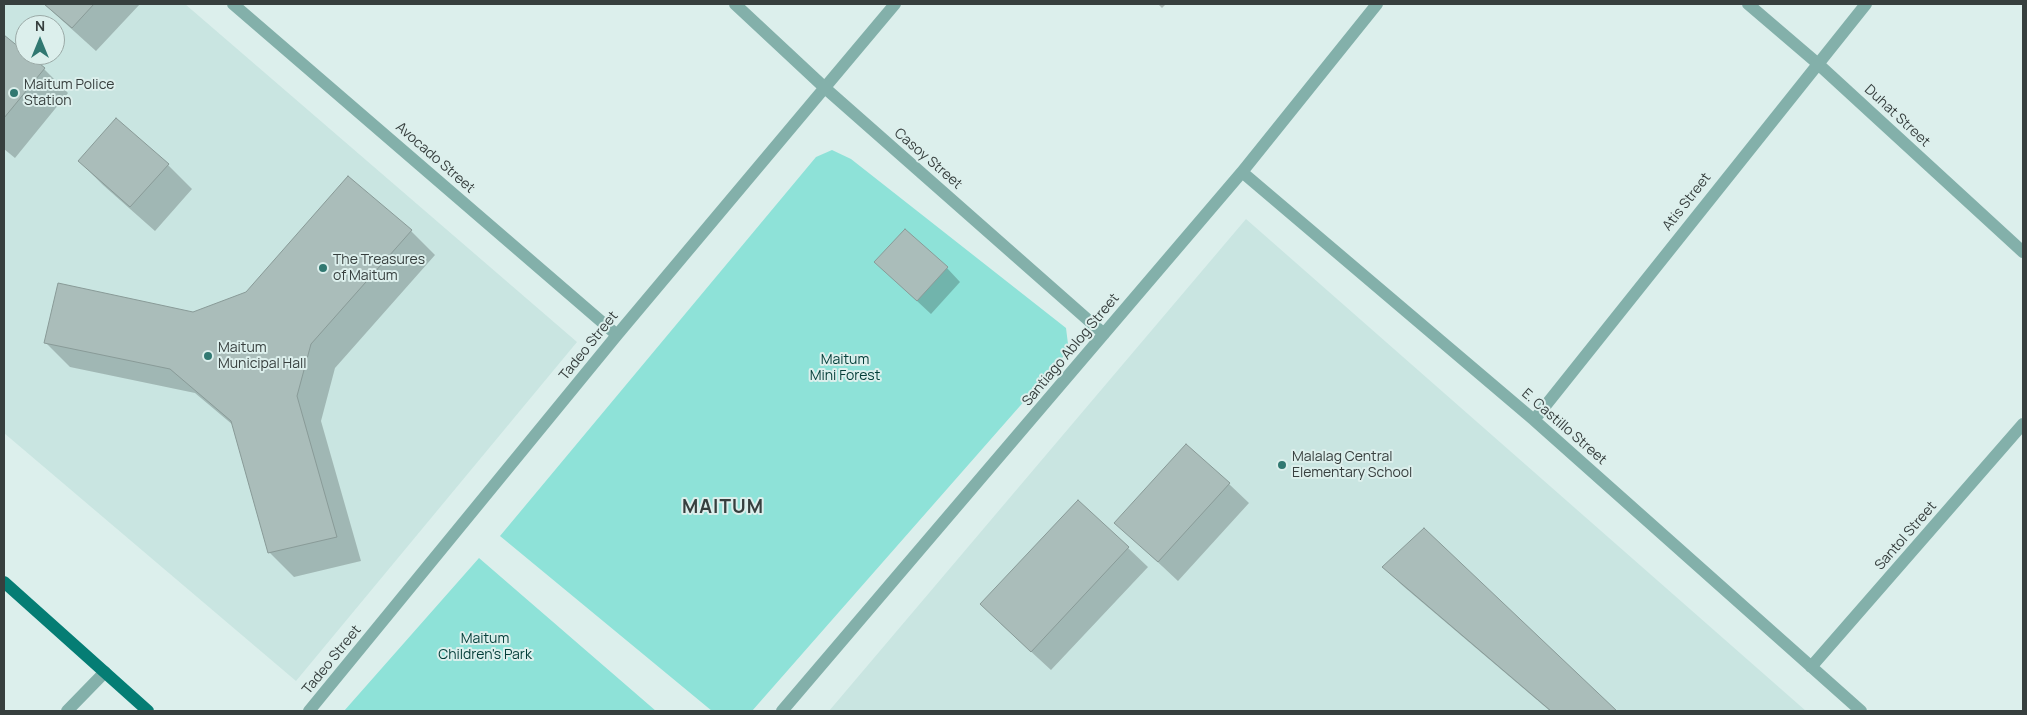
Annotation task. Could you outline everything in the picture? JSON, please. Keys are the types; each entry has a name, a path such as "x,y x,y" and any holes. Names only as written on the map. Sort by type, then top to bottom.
{"main road":[{"path":"4,582 148,711"}],"street":[{"name":"Avocado Street","path":"233,4 617,335"},
{"name":"Casoy Street","path":"735,4 825,88 1104,334"},
{"name":"Tadeo Street","path":"309,711 617,335 895,4"},
{"name":"Santiago Ablog Street","path":"782,711 1242,172 1377,4"},
{"name":"Duhat Street","path":"1748,4 1817,63 2023,252"},
{"name":"Atis Street","path":"1534,420 1866,4"},
{"name":"E. Castillo Street","path":"1242,172 1534,420 1861,711"},
{"name":"Santol Street","path":"1811,667 2023,424"},
{"path":"67,711 105,672"}],"shaded area":[{"path":"4,4 185,4 577,342 296,681 4,433"},
{"name":"Malalag Central Elementary School","path":"1246,219 1806,711 829,711"}],"green space":[{"name":"Maitum Mini Forest","path":"832,150 851,159 1066,328 1068,344 1063,357 752,711 712,711 500,536 816,157"},
{"name":"Maitum Children's Park","path":"479,558 656,711 344,711"}],"building":[{"path":"44,4 94,4 72,28 65,22 65,15 57,15"},
{"name":"Maitum Police Station","path":"4,35 15,44 15,65 41,65 45,68 4,118"},
{"path":"116,118 169,164 130,207 78,161"},
{"name":"Maitum Municipal Hall","path":"348,176 412,230 311,344 297,396 337,537 268,553 231,421 170,369 44,343 58,283 193,312 246,292"},
{"path":"905,229 948,267 917,301 874,262"},
{"path":"1186,444 1230,483 1158,562 1114,523"},
{"path":"1078,500 1129,547 1031,652 980,604"},
{"path":"1424,528 1617,711 1551,711 1382,567"}],"place":[{"name":"Maitum Police Station","path":"14,93"},
{"name":"The Treasures of Maitum","path":"323,268"},
{"name":"Maitum Municipal Hall","path":"208,356"},
{"name":"Malalag Central Elementary School","path":"1282,465"}],"district":[{"name":"MAITUM","path":"723,508"}]}
